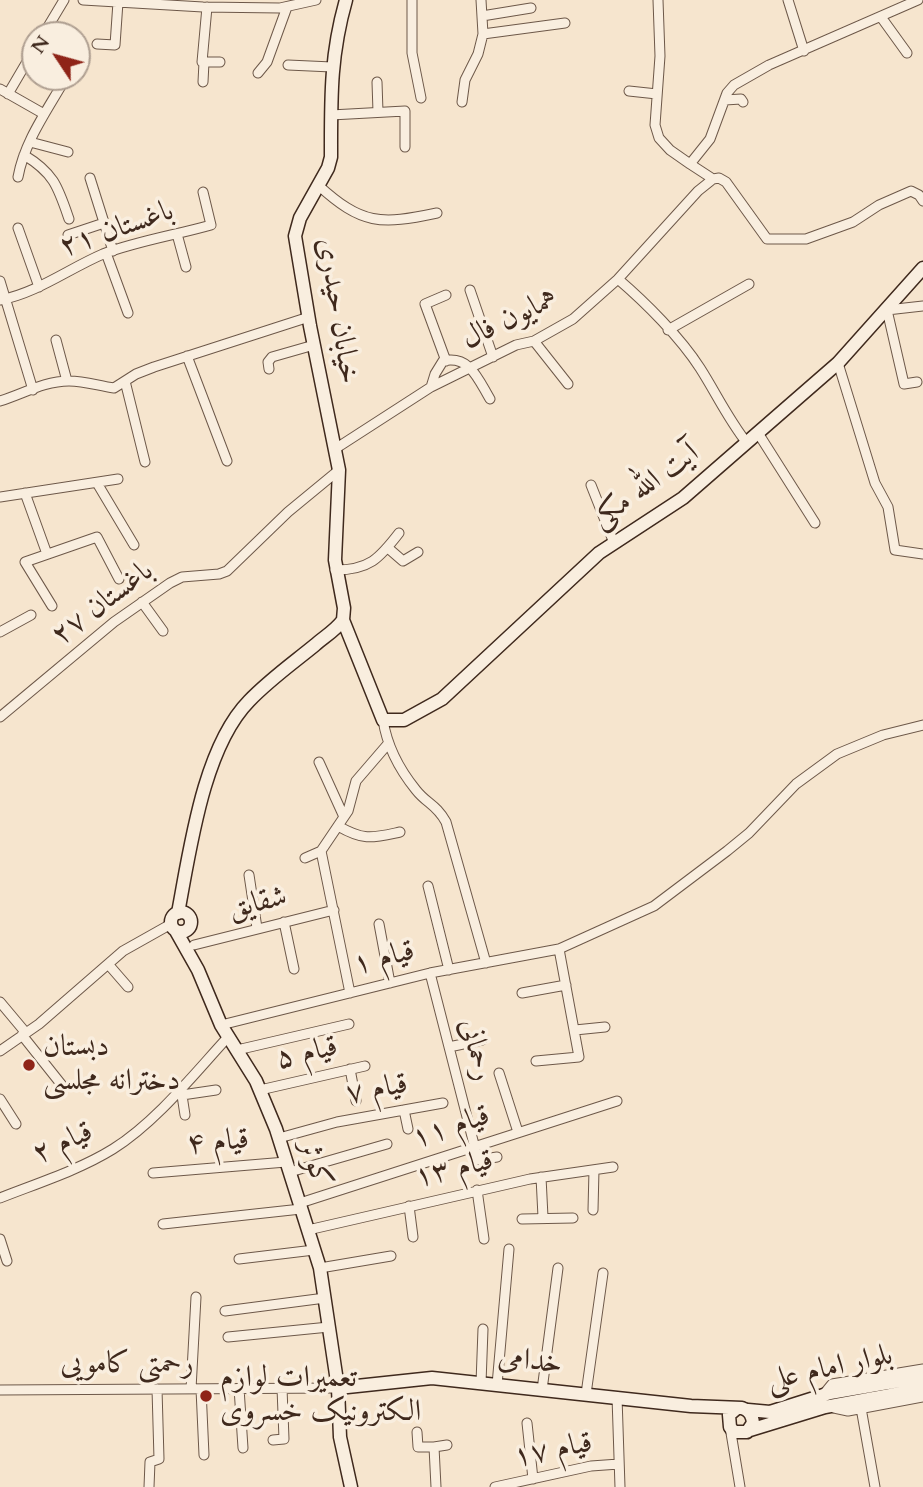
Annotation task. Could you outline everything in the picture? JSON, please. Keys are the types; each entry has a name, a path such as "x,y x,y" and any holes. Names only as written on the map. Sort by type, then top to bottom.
{"street":[{"path":"51,21 64,0"},
{"path":"83,0 287,6 316,0"},
{"name":"خیابان حیدری","path":"346,0 336,36 332,67 331,157 300,218 296,236 339,470 335,570 344,608 343,620 383,720"},
{"path":"412,0 412,53 421,98"},
{"path":"462,102 466,80 484,34 481,0"},
{"path":"658,0 660,56 655,125 659,138 670,150 690,164 713,179 719,178 726,182 767,239 806,239 853,222 879,205 911,191 923,201"},
{"path":"788,0 804,51"},
{"path":"889,0 893,11"},
{"path":"690,164 710,139 725,100 734,85 742,79 918,0"},
{"path":"97,44 115,46 118,2"},
{"path":"203,82 204,5"},
{"path":"258,73 267,62 287,6"},
{"path":"482,16 531,8"},
{"path":"881,17 907,53"},
{"path":"484,34 565,23"},
{"path":"204,62 220,62"},
{"path":"288,65 332,67"},
{"path":"21,68 4,92 44,114"},
{"path":"377,82 378,112"},
{"path":"18,177 30,142 58,91"},
{"path":"629,91 657,94"},
{"path":"725,100 737,99 743,102"},
{"path":"331,115 405,111 405,147"},
{"path":"30,142 68,152"},
{"path":"24,156 46,170 56,183 69,219"},
{"path":"90,178 128,313"},
{"name":"همایون فال","path":"335,449 431,387 516,345 534,341 573,319 618,279 690,200 713,179"},
{"path":"318,185 340,205 371,220 394,221 437,213"},
{"name":"باغستان ۲۱","path":"3,300 39,287 75,266 109,252 212,225 203,192"},
{"path":"68,235 104,223"},
{"path":"18,228 39,287"},
{"path":"177,234 186,267"},
{"name":"آیت الله مکی","path":"383,720 404,720 442,699 599,553 683,498 838,363 923,268"},
{"path":"618,279 668,330 700,368 731,423 747,443"},
{"path":"0,281 3,300 33,390"},
{"path":"668,330 749,284"},
{"path":"470,290 493,357"},
{"path":"446,295 425,304 446,361"},
{"path":"917,382 904,384 887,310 923,306"},
{"path":"0,401 51,383 67,381 114,388 135,374 309,317"},
{"path":"56,340 67,381"},
{"path":"534,341 568,384"},
{"path":"269,369 268,362 272,358 314,345"},
{"path":"187,356 228,461"},
{"path":"431,387 439,366 446,361 458,359 470,366 490,399"},
{"path":"838,363 876,483 888,506 895,550 923,554"},
{"path":"125,381 145,462"},
{"path":"758,433 815,523"},
{"name":"باغستان ۲۷","path":"2,711 114,622 177,579 227,571 288,512 339,470"},
{"path":"0,497 118,480"},
{"path":"97,483 134,545"},
{"path":"591,485 614,543"},
{"path":"25,494 47,554"},
{"path":"335,570 355,570 375,560 399,533"},
{"path":"52,606 25,562 97,537 119,579"},
{"path":"388,548 403,561 418,552"},
{"path":"142,602 163,631"},
{"path":"0,632 31,615"},
{"path":"198,970 181,922 184,881 205,785 235,718 260,690 343,620"},
{"path":"383,720 387,745 417,791 438,808 446,822 486,963"},
{"name":"قیام ۱","path":"221,1025 430,973 559,949 654,906 749,833 796,785 837,754 884,735 923,725"},
{"path":"305,858 321,851 344,817 356,781 387,745"},
{"path":"320,762 344,817"},
{"path":"338,826 355,836 368,839 400,832"},
{"path":"321,851 350,993"},
{"path":"249,875 257,928"},
{"path":"428,886 449,970"},
{"name":"شقایق","path":"194,945 334,911"},
{"path":"181,922 194,945 198,970"},
{"path":"0,1051 123,951 181,922"},
{"path":"284,922 294,969"},
{"path":"379,924 390,983"},
{"path":"536,1061 579,1057 559,949"},
{"path":"108,964 128,987"},
{"name":"کوثر","path":"198,970 221,1025 260,1090 279,1138 320,1268 338,1388 340,1437 351,1487"},
{"name":"رحمانی","path":"430,973 474,1146"},
{"path":"522,993 566,985"},
{"path":"0,1002 61,1084"},
{"path":"237,1050 349,1024"},
{"path":"575,1031 605,1027"},
{"name":"قیام ۲","path":"0,1198 68,1171 115,1148 181,1091 228,1037"},
{"path":"449,1048 482,1040"},
{"name":"قیام ۵","path":"260,1090 365,1066"},
{"path":"350,1069 356,1101"},
{"path":"499,1073 518,1132"},
{"path":"185,1115 181,1091 216,1090"},
{"path":"0,1099 16,1124"},
{"name":"قیام ۱۱","path":"163,1224 300,1206 474,1146 617,1101"},
{"name":"قیام ۷","path":"279,1138 337,1122 443,1103"},
{"path":"404,1110 408,1129"},
{"name":"قیام ۴","path":"153,1173 288,1167 387,1144"},
{"path":"474,1146 478,1160 497,1157"},
{"name":"قیام ۱۳","path":"308,1230 477,1190 541,1177 613,1167"},
{"path":"593,1210 594,1170"},
{"path":"541,1177 543,1217"},
{"path":"477,1190 484,1239"},
{"path":"409,1206 413,1237"},
{"path":"522,1219 573,1219"},
{"path":"0,1239 7,1261"},
{"path":"497,1385 509,1249"},
{"path":"239,1259 314,1250"},
{"path":"320,1268 391,1256"},
{"path":"542,1390 558,1268"},
{"path":"586,1394 603,1273"},
{"path":"196,1297 196,1389 204,1455"},
{"path":"225,1311 325,1298"},
{"path":"228,1337 329,1327"},
{"path":"481,1383 483,1329"},
{"path":"923,1369 832,1384 824,1401 848,1411 923,1397"},
{"name":"بلوار امام علی","path":"716,1409 770,1412 923,1377"},
{"name":"خدامی","path":"338,1388 432,1378 716,1409"},
{"path":"239,1388 243,1448"},
{"path":"273,1440 284,1439 282,1388"},
{"name":"رحمتی کامویی","path":"0,1390 338,1388"},
{"path":"149,1487 150,1462 159,1459 157,1389"},
{"name":"بلوار امام علی","path":"748,1431 824,1401 923,1389"},
{"path":"617,1397 620,1487"},
{"path":"861,1408 875,1487"},
{"path":"716,1409 729,1425 741,1433 748,1431"},
{"path":"733,1445 753,1423 752,1416 742,1410 729,1415 729,1425 740,1487"},
{"path":"527,1423 533,1479"},
{"path":"417,1433 418,1447 447,1445"},
{"path":"434,1447 436,1487"},
{"name":"قیام ۱۷","path":"495,1487 591,1466 619,1464"}],"place":[{"name":"دبستان دخترانه مجلسی","path":"29,1065"},
{"name":"تعمیرات لوازم الکترونیک خسروی","path":"206,1396"}]}
